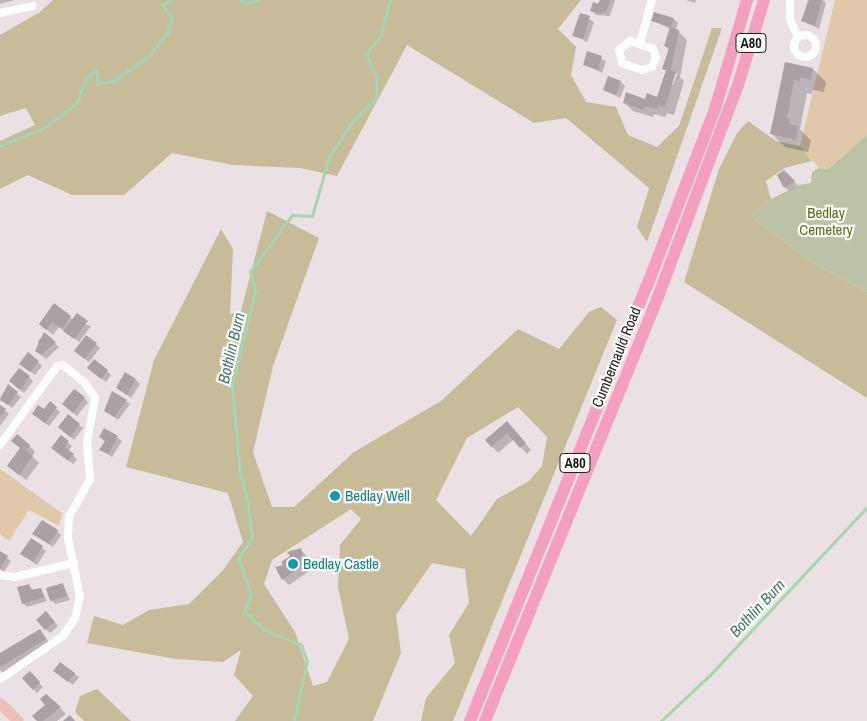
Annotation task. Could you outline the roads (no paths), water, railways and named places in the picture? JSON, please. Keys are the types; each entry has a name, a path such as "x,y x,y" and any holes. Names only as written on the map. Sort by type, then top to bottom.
{"main road":[{"name":"Cumbernauld Road","path":"470,721 648,286 715,108 747,0"},
{"name":"Cumbernauld Road","path":"485,721 691,210 738,86 764,0"}],"street":[{"path":"640,43 652,0"},
{"path":"790,0 790,19 798,37"},
{"path":"0,13 32,6"},
{"path":"640,43 655,53 655,61 648,69 626,65 618,57 623,44 640,43"},
{"path":"0,444 57,366 64,365 85,383 94,398 87,443 91,468 90,480 69,517 68,538 80,597 75,618 63,636 0,679"},
{"path":"0,575 15,577 74,563"},
{"path":"0,703 18,721"}],"waterway":[{"name":"Bothlin Burn","path":"0,146 44,128 76,104 87,77 97,70 98,84 114,81 150,55 168,31 172,19 162,5 170,0"},
{"name":"Bothlin Burn","path":"240,0 248,3 259,0"},
{"name":"Bothlin Burn","path":"294,721 307,662 301,645 264,630 244,612 251,594 238,559 252,538 248,503 240,474 232,386 255,292 250,272 292,215 312,216 329,157 353,121 376,99 376,77 366,54 380,37 390,0"},
{"name":"Bothlin Burn","path":"661,721 710,675 867,507"}],"place":[{"name":"Bedlay Well","path":"335,496"},
{"name":"Bedlay Castle","path":"293,564"}],"park label":[{"name":"Bedlay Cemetery","path":"826,220"}]}
